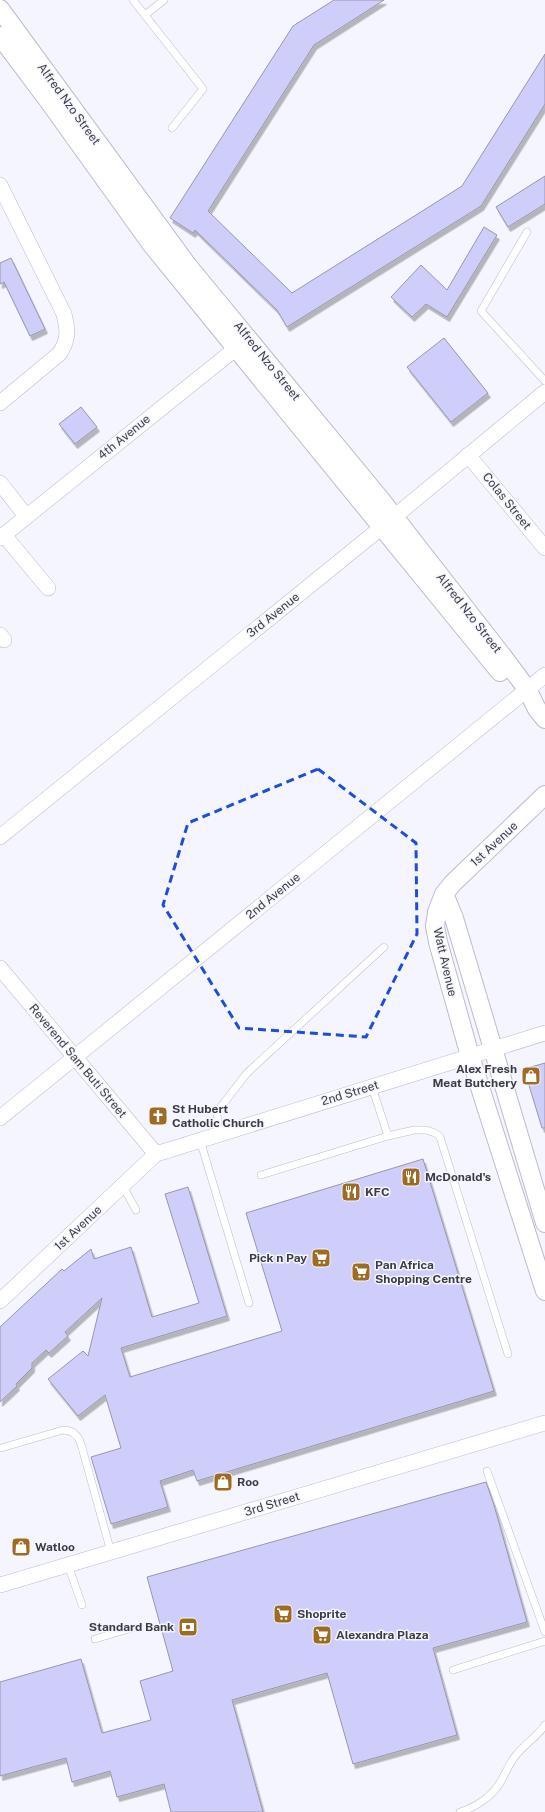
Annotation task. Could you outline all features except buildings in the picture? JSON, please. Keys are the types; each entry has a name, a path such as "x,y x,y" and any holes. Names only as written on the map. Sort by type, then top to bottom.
{"street":[{"name":"Alfred Nzo Street","path":"0,9 188,266 242,343"},
{"name":"Alfred Nzo Street","path":"0,36 152,245 242,343 388,522 541,714"},
{"path":"0,185 64,314 68,335 65,346 59,354 0,403"},
{"name":"4th Avenue","path":"2,536 242,343"},
{"name":"3rd Avenue","path":"0,837 388,522 545,392"},
{"name":"Colas Street","path":"468,455 545,548"},
{"path":"0,483 26,516"},
{"path":"2,536 48,588"},
{"name":"2nd Avenue","path":"0,1118 545,674"},
{"name":"1st Avenue","path":"444,894 470,866 545,796"},
{"name":"Watt Avenue","path":"444,894 454,918 545,1223"},
{"name":"Watt Avenue","path":"444,894 437,912 436,926 438,942 470,1056 545,1291"},
{"name":"Reverend Sam Buti Street","path":"0,968 156,1154"},
{"name":"2nd Street","path":"156,1154 545,1033"},
{"name":"1st Avenue","path":"0,1301 156,1154"},
{"name":"3rd Street","path":"0,1585 545,1423"}],"lane":[{"path":"133,0 203,89 172,128"},
{"path":"145,15 164,0"},
{"path":"527,232 481,311 545,381"},
{"path":"218,1135 217,1112 246,1073 384,947"},
{"path":"372,1087 388,1136"},
{"path":"261,1175 388,1136 414,1130 426,1130 440,1137 508,1354"},
{"path":"200,1140 249,1303"},
{"path":"123,1186 136,1210"},
{"path":"1,1448 63,1430 69,1430 73,1433 81,1444 111,1552"},
{"path":"487,1471 545,1632"},
{"path":"68,1565 82,1604"},
{"path":"95,1639 132,1628"},
{"path":"453,1670 545,1641"},
{"path":"460,1812 480,1803 492,1794 517,1753 538,1736 545,1725"}],"highlighted area":[{"path":"318,769 416,843 417,934 366,1037 239,1028 163,905 188,823"}],"place":[{"name":"Alex Fresh Meat Butchery","path":"531,1076"},
{"name":"St Hubert Catholic Church","path":"158,1116"},
{"name":"McDonald's","path":"411,1177"},
{"name":"KFC","path":"351,1192"},
{"name":"Pick n Pay","path":"321,1258"},
{"name":"Pan Africa Shopping Centre","path":"361,1272"},
{"name":"Roo","path":"223,1482"},
{"name":"Watloo","path":"21,1547"},
{"name":"Shoprite","path":"283,1614"},
{"name":"Standard Bank","path":"188,1627"},
{"name":"Alexandra Plaza","path":"322,1635"}]}
